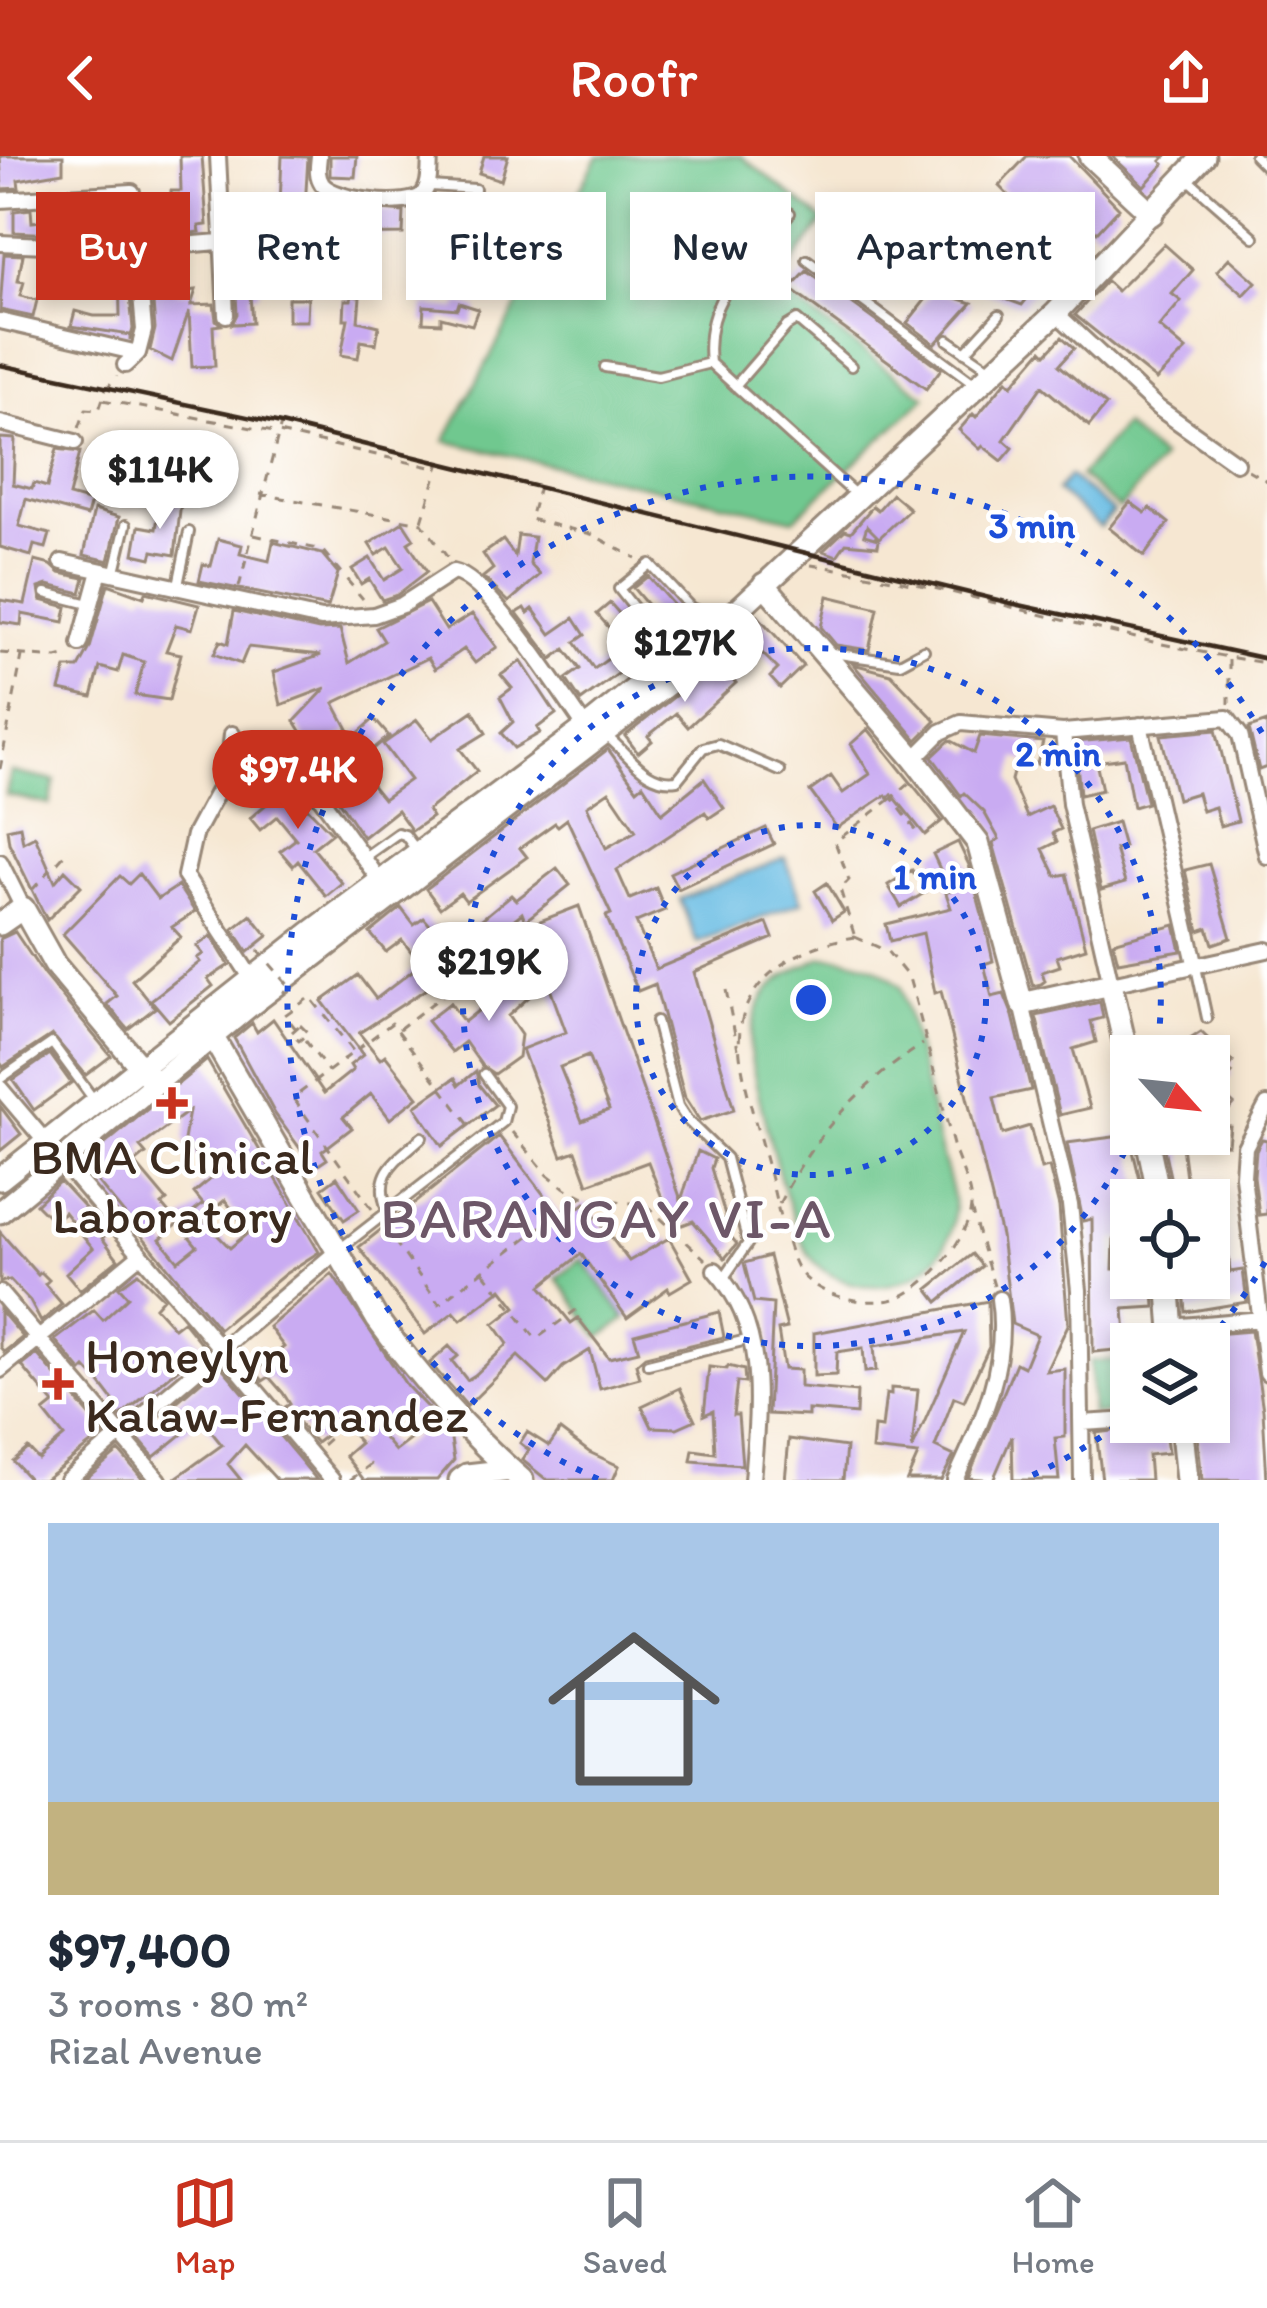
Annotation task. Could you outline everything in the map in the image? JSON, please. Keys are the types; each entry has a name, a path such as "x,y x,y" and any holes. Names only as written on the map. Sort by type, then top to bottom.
{"main road":[{"path":"1090,156 1152,214"},
{"path":"0,1212 60,1161 147,1074 674,669 694,641 718,628 1056,313 1204,156"},
{"path":"764,584 978,843 1022,1004 1111,984 1123,1035"},
{"path":"385,889 418,852 449,841"},
{"path":"0,924 22,905 55,965 147,1074"},
{"path":"207,1028 252,979 315,942"},
{"path":"207,1028 335,1252 409,1364 471,1435 516,1475"},
{"path":"0,1179 95,1101 147,1074"},
{"path":"471,1435 474,1477 516,1475"},
{"path":"1183,1443 1187,1480"}],"street":[{"path":"218,156 218,192"},
{"path":"319,156 318,177 324,188 338,196 410,203 428,186 430,156"},
{"path":"0,200 36,198"},
{"path":"0,243 36,245"},
{"path":"125,364 138,353 144,330 141,300"},
{"path":"225,300 226,315"},
{"path":"1056,313 1143,396 1236,463"},
{"path":"0,320 138,353"},
{"path":"0,423 75,442"},
{"path":"62,562 321,619 374,616 453,572 465,574 492,599 595,731"},
{"path":"80,644 91,604 107,573"},
{"path":"918,765 941,732 961,723 1063,732 1227,718 1240,735 1267,856"},
{"path":"1140,725 1196,963"},
{"path":"1063,732 1080,855 1111,984 1267,950"},
{"path":"232,734 227,772 194,835 185,877 252,979"},
{"path":"350,755 320,782 317,794 385,889"},
{"path":"0,862 22,905"},
{"path":"1022,1004 1070,1205 1079,1290 1082,1480"},
{"path":"0,1088 332,1480"},
{"path":"1267,1106 1245,1147 1243,1176 1267,1373"},
{"path":"68,1480 335,1252"},
{"path":"0,1370 140,1255"},
{"path":"719,1275 753,1339 752,1480"},
{"path":"0,1294 159,1480"},
{"path":"955,1480 1002,1358 999,1299"},
{"path":"1230,1325 1263,1318"},
{"path":"1082,1424 1110,1422"}],"lane":[{"path":"1256,156 1267,168"},
{"path":"1185,176 1255,236"},
{"path":"428,186 475,189"},
{"path":"807,260 986,379"},
{"path":"718,300 710,319 710,363 857,496"},
{"path":"965,352 999,315"},
{"path":"735,386 797,320 851,365"},
{"path":"948,340 965,352 986,379"},
{"path":"605,367 658,376 710,363"},
{"path":"107,573 126,525"},
{"path":"177,590 189,532"},
{"path":"674,669 657,637 619,589 650,564 691,608 718,628"},
{"path":"46,593 91,604"},
{"path":"819,650 901,663 924,650"},
{"path":"595,731 650,778 663,782 677,780 703,748 718,744 780,771"},
{"path":"362,859 398,833 418,852"},
{"path":"1196,963 1207,1018"},
{"path":"656,1021 677,1106 726,1158 748,1243 719,1275"},
{"path":"0,1079 52,1042 95,1101"},
{"path":"335,1252 503,1122 506,1106 484,1074"},
{"path":"383,1215 382,1178 422,1137"},
{"path":"647,1364 753,1339"}],"path":[{"path":"75,442 86,409 99,410 106,389 125,364"},
{"path":"103,400 440,465 422,523"},
{"path":"235,601 281,424"},
{"path":"1236,463 1267,481"},
{"path":"538,486 530,519 592,534 650,564"},
{"path":"260,494 422,523 448,555 453,572"},
{"path":"252,534 322,550 374,616"},
{"path":"791,557 1137,640 1267,663"},
{"path":"0,652 57,658 80,644"},
{"path":"0,769 22,656"},
{"path":"1227,718 1232,691 1228,658"},
{"path":"855,937 840,889 849,880 836,842 892,798 918,765"},
{"path":"892,798 917,831"},
{"path":"22,905 64,855"},
{"path":"740,1057 745,1015 759,983 782,961 822,942 855,937 887,951 909,978 999,1299"},
{"path":"258,950 290,987 283,993"},
{"path":"398,1030 492,957"},
{"path":"726,990 778,1205 800,1272 831,1294 858,1302 891,1301 920,1288 953,1249 970,1207"},
{"path":"329,1072 303,1037 308,1033 285,1015 310,997 354,1053"},
{"path":"479,1139 392,1023 293,1098 383,1215 439,1304 582,1196"},
{"path":"778,1205 821,1132 844,1106 879,1072 926,1042"},
{"path":"503,1122 548,1175 582,1196 646,1205 671,1231 692,1244 719,1275"},
{"path":"482,1271 536,1339 576,1310"},
{"path":"310,1454 343,1426"},
{"path":"350,1480 377,1459"}],"green space":[{"path":"598,156 741,156 787,192 630,192 630,300 791,299 926,397 794,519 445,441 521,300 606,300 606,192 579,192"},
{"path":"791,195 815,214 815,233 791,265"},
{"path":"1123,426 1162,459 1119,509 1080,476"},
{"path":"11,772 55,781 50,805 6,795"},
{"path":"822,957 865,963 901,987 951,1186 950,1235 938,1255 922,1271 878,1286 833,1275 804,1246 766,1126 750,1051 755,1016 764,997 778,982"},
{"path":"582,1259 626,1319 600,1338 557,1278"},
{"path":"1110,1360 1110,1414 1092,1414 1090,1361"}],"water":[{"path":"1069,476 1113,512 1100,527 1057,491"},
{"path":"785,858 802,902 697,943 680,899"}],"building":[{"path":"0,156 63,156 63,172 18,180 19,188 2,189"},
{"path":"180,156 202,156 207,225 199,226 200,232 190,233 190,192 171,191 181,191"},
{"path":"282,156 308,157 306,192 281,192"},
{"path":"330,156 357,156 355,177 330,176"},
{"path":"484,156 508,156 501,180 479,173"},
{"path":"1027,156 1069,156 1119,208 1097,232 1095,192 1005,192 999,186"},
{"path":"1112,156 1166,156 1144,186"},
{"path":"31,209 36,233 14,232 14,211"},
{"path":"382,210 404,212 403,234 382,234"},
{"path":"1164,244 1193,270 1172,294 1181,301 1159,327 1186,350 1156,380 1075,315 1089,300 1095,300 1106,281 1117,291"},
{"path":"4,254 23,255 20,296 37,300 33,317 0,310"},
{"path":"1229,258 1256,282 1244,295 1217,271"},
{"path":"807,271 815,277 815,300 847,300 941,369 926,389 791,288"},
{"path":"196,290 191,305 214,304 221,325 213,326 215,366 192,367 189,311 172,361 150,350 155,329 153,300 190,300 190,291"},
{"path":"120,300 130,300 130,340 130,335 71,326 75,311 120,316"},
{"path":"236,300 250,300 252,323 232,324"},
{"path":"288,300 308,300 307,321 288,321"},
{"path":"345,300 360,300 358,321 379,326 376,344 361,341 358,358 341,355 348,319 344,319"},
{"path":"925,300 972,303 935,344 907,323"},
{"path":"459,303 478,309 472,325 441,317 441,323 423,322 424,306 457,309"},
{"path":"1062,337 1074,348 1059,365 1106,405 1089,426 1042,386 1004,440 1013,448 1002,461 983,446 980,449 959,430 1007,380 1012,385 1042,350 1046,354"},
{"path":"0,438 15,439 13,484 32,489 34,483 47,487 57,449 80,452 69,496 91,502 87,516 26,499 19,526 50,534 46,548 34,545 31,556 0,547"},
{"path":"892,494 910,509 879,538 867,526 864,535 879,539 878,546 846,543 837,556 823,551 845,530 851,532 873,506 878,510"},
{"path":"161,499 181,502 175,555 134,554 139,526 156,529"},
{"path":"1130,502 1145,513 1150,508 1169,523 1144,556 1109,528"},
{"path":"94,510 119,517 109,561 84,555"},
{"path":"403,522 414,539 408,543 427,572 397,595 382,600 369,579 361,584 352,569 370,558 384,580 403,568 389,547 376,555 369,544"},
{"path":"518,535 534,537 530,564 540,575 509,602 483,577 493,569 483,554 503,540 515,556"},
{"path":"218,539 242,545 240,554 269,561 273,542 322,554 338,573 328,607 199,581 203,564 211,566"},
{"path":"35,561 85,578 81,593 48,585 39,588 41,600 67,607 64,622 22,614 21,625 0,622 0,600 25,604"},
{"path":"648,576 681,614 666,627 633,588"},
{"path":"108,584 144,597 146,592 199,605 192,629 176,625 166,651 181,654 169,700 135,695 144,662 123,655 118,672 100,667 92,697 60,690 66,668 79,668 90,648"},
{"path":"828,596 878,608 869,650 836,645 821,627"},
{"path":"428,602 446,630 472,614 497,647 475,663 464,649 435,669 428,658 334,703 349,731 314,752 295,721 326,688 281,705 274,672 321,655 248,647 241,664 214,654 220,641 228,644 234,611 319,630 340,629 349,663 384,641 376,628"},
{"path":"610,603 639,636 626,647 597,614"},
{"path":"525,608 528,613 533,609 551,634 574,618 585,635 575,642 594,669 622,649 633,663 581,701 566,679 580,669 565,649 552,659 517,613"},
{"path":"757,615 803,666 780,688 770,677 778,669 740,631"},
{"path":"521,661 556,714 537,728 540,733 514,748 501,733 513,722 500,697 512,688 501,675"},
{"path":"717,662 736,683 688,727 676,713 648,736 652,741 638,753 625,736"},
{"path":"853,664 891,674 936,721 917,740"},
{"path":"473,711 486,733 460,749 477,771 428,810 432,817 412,831 397,810 363,837 330,788 355,765 383,799 410,780 383,744 417,720 432,739"},
{"path":"374,719 389,736 370,752 356,735"},
{"path":"1267,722 1267,767 1259,770 1249,728"},
{"path":"868,729 942,821 925,835 892,794 837,828 810,791 831,776 843,793 870,774 851,744"},
{"path":"1216,730 1238,821 1220,826 1215,807 1202,811 1197,793 1177,799 1161,735"},
{"path":"980,736 1043,742 1037,764 1017,758 1011,780 1027,817 1050,806 1061,829 1053,833 1057,842 1043,849 1056,876 1067,874 1086,948 1057,957 1060,966 1042,972 1045,981 1033,986 993,843 999,839 984,812 964,793 961,796 932,757 950,740 974,753"},
{"path":"1131,737 1147,803 1133,807 1124,758 1096,762 1102,790 1080,795 1075,742"},
{"path":"608,749 637,789 643,784 662,813 704,779 724,808 709,818 705,812 617,870 630,899 656,888 665,910 636,922 656,969 767,923 773,938 694,972 734,1110 700,1121 685,1098 655,984 638,991 606,916 611,914 567,819 520,848 527,857 466,901 460,893 440,908 426,889","holes":["609,791 636,831 606,848 587,806"]},
{"path":"284,775 296,788 292,792 332,833 313,848 342,883 326,896 298,861 293,866 280,851 296,839 277,816 260,830 250,818 269,802 262,793"},
{"path":"1117,822 1124,847 1115,849 1125,883 1101,890 1088,831"},
{"path":"20,826 23,842 35,836 55,882 65,870 81,886 47,920 9,843 7,829"},
{"path":"766,828 774,844 678,889 670,873"},
{"path":"958,842 986,929 993,961 984,964 992,997 1004,994 1031,1090 994,1098 1003,1134 1030,1126 1041,1169 1049,1167 1059,1207 1068,1325 1046,1371 1065,1369 1065,1437 1055,1438 1059,1480 1013,1480 1012,1436 993,1480 968,1478 1016,1363 1024,1367 1037,1335 1012,1324 1001,1236 923,933 890,941 886,924 951,908 946,893 950,891 933,854"},
{"path":"1209,864 1231,938 1213,944 1208,928 1199,931 1185,870"},
{"path":"557,868 570,885 525,921 522,913 440,980 359,1033 380,1059 385,1055 418,1097 390,1119 371,1094 343,1117 352,1128 322,1151 327,1159 314,1168 275,1114 234,1038 252,1023 257,1032 273,1019 324,1093 353,1070 350,1065 363,1055 322,1001 358,975 376,999 421,964 402,940 386,952 370,933 401,908 414,925 424,918 448,947 511,895 516,900"},
{"path":"912,870 926,892 901,907 888,885"},
{"path":"139,874 158,899 178,886 195,912 172,927 181,937 132,980 155,1008 128,1029 107,1004 117,996 63,934 120,876 129,884"},
{"path":"827,883 844,912 832,920 815,891"},
{"path":"579,906 681,1200 698,1151 714,1159 711,1168 726,1218 718,1221 737,1244 725,1258 693,1221 674,1228 648,1162 588,1184 576,1151 562,1156 522,1049 566,1032 527,926","holes":["588,1056 609,1110 582,1121 560,1067"]},
{"path":"251,915 268,936 248,952 233,929"},
{"path":"1175,925 1181,951 1118,962 1113,942"},
{"path":"15,932 111,1056 86,1075 52,1035 3,1067 0,1062 0,939"},
{"path":"211,936 229,965 208,979 213,986 169,1021 151,1000 200,962 197,958 203,954 197,946"},
{"path":"521,965 539,988 508,1016 521,1035 518,1057 494,1074 465,1042 452,1052 427,1021 450,1003 464,1022 508,987 502,979"},
{"path":"1100,1002 1103,1018 1091,1021 1096,1042 1073,1049 1090,1108 1060,1115 1036,1016"},
{"path":"50,1054 71,1083 34,1110 13,1080"},
{"path":"207,1060 319,1252 219,1329 82,1163","holes":["189,1111 184,1140 213,1177 194,1193 203,1204 179,1224 197,1246 178,1261 160,1239 178,1224 162,1205 167,1201 135,1163 146,1154 140,1147","225,1200 249,1232 230,1248 202,1219"]},
{"path":"476,1071 479,1085 495,1105 442,1146 415,1106 455,1078 459,1085"},
{"path":"0,1106 21,1134 0,1151"},
{"path":"499,1136 563,1220 585,1203 629,1261 669,1238 692,1279 670,1292 668,1288 627,1318 581,1254 541,1286 571,1323 578,1318 609,1358 639,1351 634,1334 719,1312 724,1337 645,1356 636,1364 640,1378 600,1389 590,1350 563,1367 548,1384 518,1356 467,1406 430,1363 449,1346 458,1356 452,1361 467,1380 475,1375 508,1344 494,1324 516,1307 502,1289 461,1320 454,1312 425,1334 359,1247"},
{"path":"1110,1137 1110,1155 1134,1155 1140,1179 1110,1179 1110,1299 1154,1299 1155,1307 1124,1309 1125,1323 1110,1323 1110,1350 1093,1352 1092,1219 1083,1221 1067,1143"},
{"path":"1262,1139 1267,1140 1267,1214 1259,1215 1254,1176"},
{"path":"1165,1155 1183,1155 1186,1179 1171,1179"},
{"path":"337,1177 359,1210 344,1220 322,1188"},
{"path":"60,1181 108,1233 102,1238 118,1259 80,1290 66,1273 93,1248 64,1212 54,1222 36,1204"},
{"path":"0,1232 38,1275 41,1272 49,1280 45,1284 62,1304 41,1322 30,1301 10,1280 0,1282"},
{"path":"972,1254 982,1266 938,1302 928,1289"},
{"path":"769,1256 787,1328 778,1330 784,1369 800,1370 800,1387 857,1392 856,1414 808,1410 808,1416 768,1414 773,1304 754,1302 744,1263"},
{"path":"1243,1270 1247,1302 1186,1312 1185,1299 1230,1299 1230,1272"},
{"path":"138,1273 163,1298 155,1307 174,1328 183,1321 204,1347 120,1417 100,1383 86,1368 82,1372 55,1340 94,1310 103,1320 128,1297 119,1287"},
{"path":"332,1274 407,1386 450,1432 454,1460 437,1480 364,1480 345,1456 360,1443 342,1423 316,1443 285,1407 290,1404 283,1393 269,1377 263,1381 255,1371 284,1347 269,1327","holes":["398,1413 416,1435 395,1451 377,1430"]},
{"path":"988,1301 989,1347 964,1401 954,1397 935,1447 954,1456 941,1480 907,1480 918,1455 872,1450 874,1427 882,1428 886,1394 891,1395 891,1388 918,1390 912,1450 964,1332 874,1346 876,1371 865,1372 863,1348 837,1352 836,1375 814,1376 814,1333"},
{"path":"0,1310 23,1337 4,1352 0,1347"},
{"path":"1251,1331 1267,1480 1202,1480 1198,1443 1230,1443 1230,1333"},
{"path":"37,1354 105,1433 44,1480 30,1480 13,1461 28,1448 38,1459 64,1437 44,1412 54,1404 22,1366"},
{"path":"220,1365 317,1480 277,1480 245,1445 228,1464 241,1480 173,1480 222,1445 201,1419 154,1457 136,1436"},
{"path":"709,1367 744,1370 745,1383 737,1382 733,1415 738,1415 742,1465 691,1461 693,1450 715,1453 713,1411 704,1415"},
{"path":"680,1388 695,1420 677,1428 652,1427 642,1406"},
{"path":"560,1430 589,1452 619,1466 613,1480 547,1480 522,1460 529,1450 520,1443 527,1432 549,1446"},
{"path":"1110,1431 1110,1443 1167,1443 1168,1453 1148,1455 1150,1480 1102,1480 1096,1433"},
{"path":"789,1439 846,1447 843,1480 785,1480"},
{"path":"119,1451 144,1480 84,1480"}],"railway":[{"path":"0,365 281,424 1010,603 1267,659"}],"place":[{"name":"BMA Clinical Laboratory","path":"172,1103"},
{"name":"Honeylyn Kalaw-Fernandez","path":"58,1384"}],"district":[{"name":"BARANGAY VI-A","path":"607,1218"}]}
